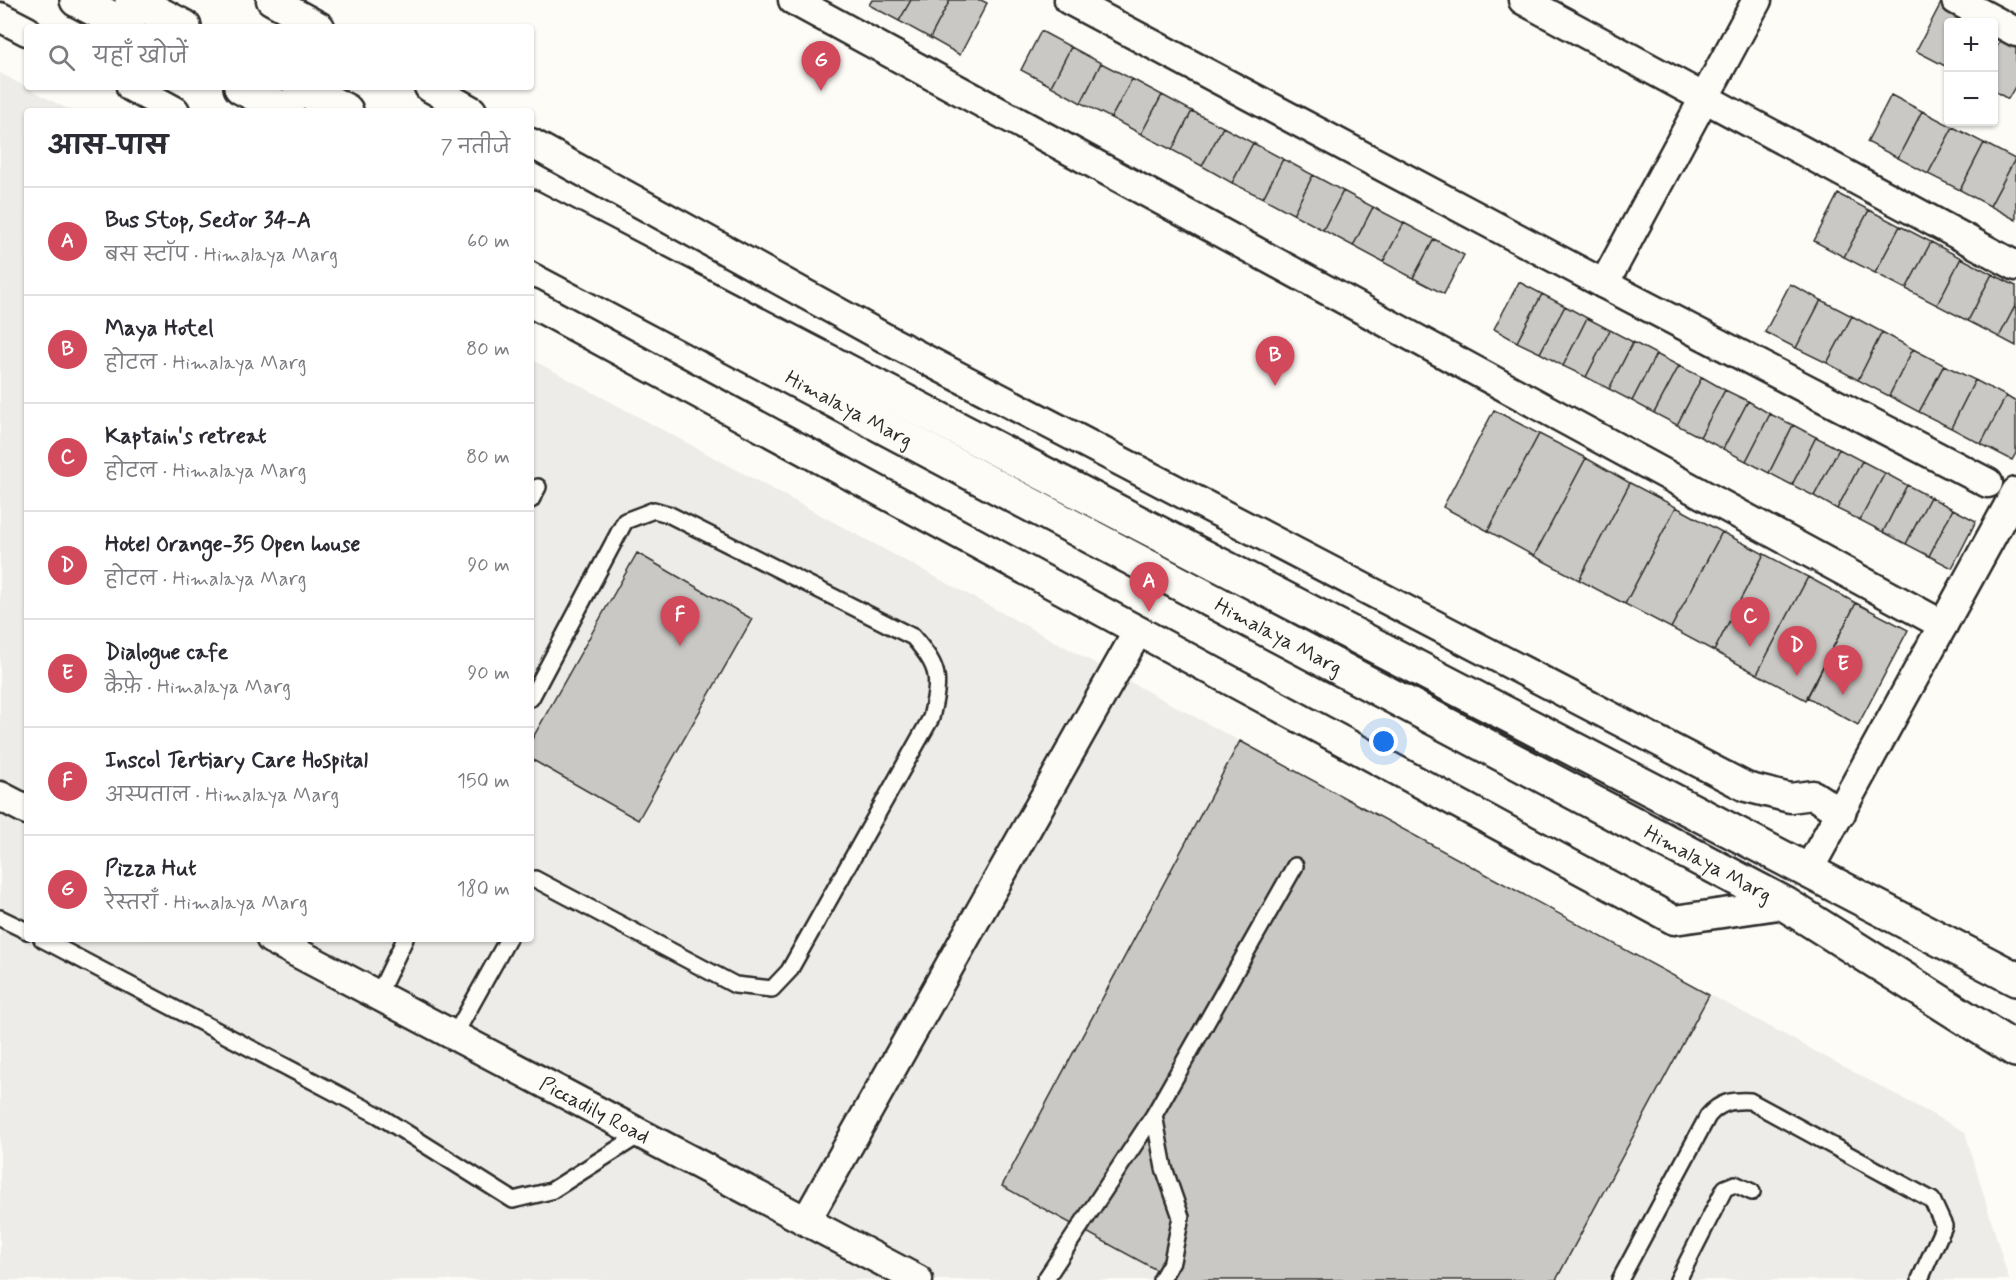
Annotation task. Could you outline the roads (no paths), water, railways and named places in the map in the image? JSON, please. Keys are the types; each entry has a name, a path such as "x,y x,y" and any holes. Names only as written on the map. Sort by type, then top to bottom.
{"main road":[{"path":"77,0 122,24"},
{"path":"132,0 178,24"},
{"path":"247,90 280,108"},
{"path":"306,90 340,108"},
{"name":"Himalaya Marg","path":"534,209 1809,869 2016,979"},
{"name":"Himalaya Marg","path":"534,242 1785,904 2016,1050"}],"street":[{"path":"271,0 315,24"},
{"path":"793,0 1943,625"},
{"path":"1069,0 1604,284 1988,483"},
{"path":"1523,0 2016,266"},
{"path":"1604,284 1757,0"},
{"path":"1956,0 2016,32"},
{"path":"0,16 24,29"},
{"path":"136,90 170,108"},
{"path":"434,90 467,108"},
{"path":"534,145 892,342 1746,787 1790,798 1813,795 1841,813"},
{"path":"534,305 1674,920 1785,904"},
{"path":"1809,869 2016,492"},
{"path":"806,1221 1138,630"},
{"path":"0,796 24,808"},
{"name":"Piccadily Road","path":"277,942 918,1280"}],"lane":[{"path":"534,692 626,521 654,510 668,514 913,637 931,657 939,681 931,718 789,971 772,989 735,985 534,882"},
{"path":"1045,1280 1154,1115 1295,867"},
{"path":"0,918 24,930"},
{"path":"48,942 378,1115 513,1200 551,1191 595,1166 640,1134"},
{"path":"378,995 404,942"},
{"path":"454,1036 506,942"},
{"path":"1620,1280 1708,1116 1718,1105 1733,1100 1750,1101 1932,1200 1944,1226 1920,1279"},
{"path":"1154,1115 1164,1168 1181,1218 1172,1262 1161,1280"},
{"path":"1678,1280 1725,1188 1736,1184 1752,1192"}],"place":[{"name":"Pizza Hut","path":"821,91"},
{"name":"Maya Hotel","path":"1275,386"},
{"name":"Bus Stop, Sector 34-A","path":"1149,612"},
{"name":"Inscol Tertiary Care Hospital","path":"680,646"},
{"name":"Kaptain's retreat","path":"1750,647"},
{"name":"Hotel Orange-35 Open house","path":"1797,676"},
{"name":"Dialogue cafe","path":"1843,695"}]}
